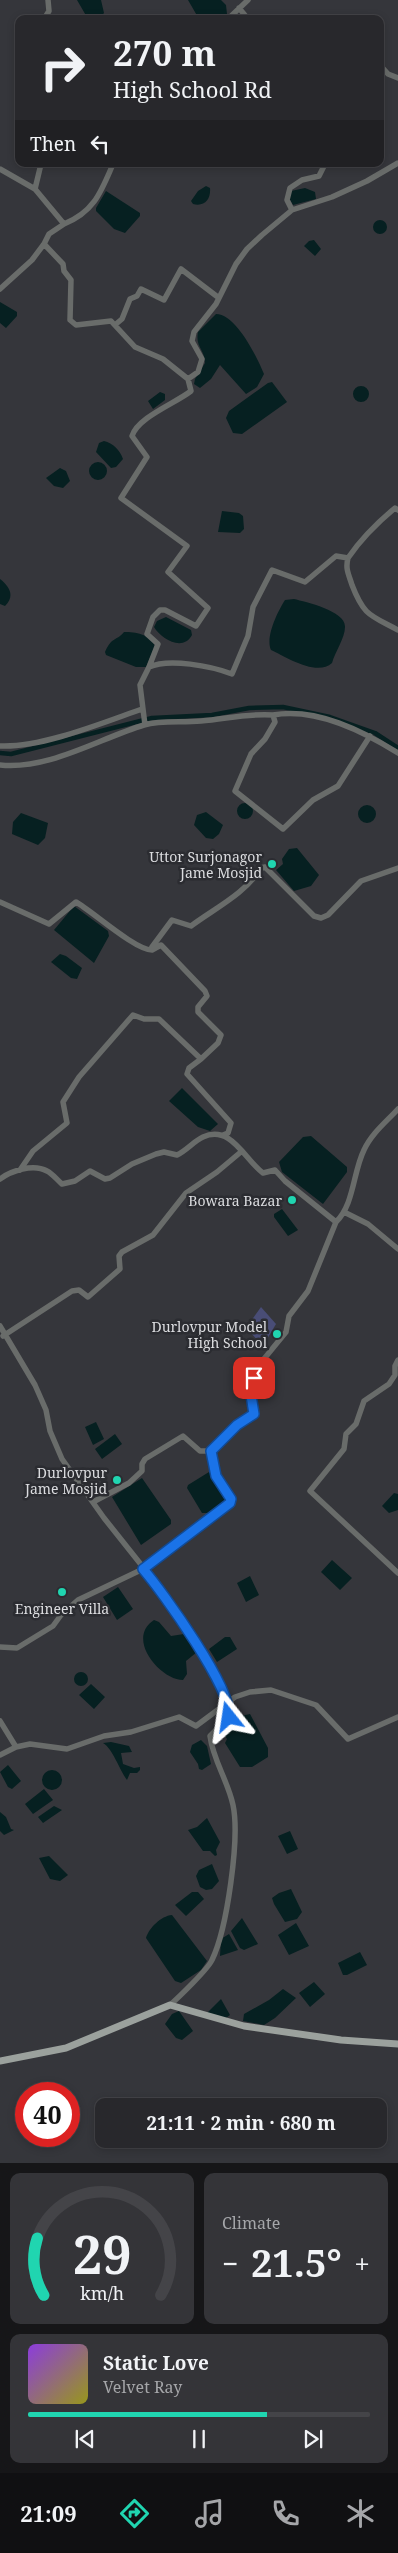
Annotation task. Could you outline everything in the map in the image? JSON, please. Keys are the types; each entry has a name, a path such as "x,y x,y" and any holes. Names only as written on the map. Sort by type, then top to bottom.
{"main road":[{"path":"0,2060 66,2048 137,2016 170,2005 244,2026 341,2040 398,2044"}],"street":[{"path":"46,15 49,11 48,0"},
{"path":"232,15 248,0"},
{"path":"239,8 245,15"},
{"path":"384,71 398,78"},
{"path":"188,379 198,372 202,359 192,341 194,332 219,298 236,264 247,248 292,210 332,197 367,181 398,163"},
{"path":"35,189 40,167"},
{"path":"0,289 32,260 49,234 88,211 112,167"},
{"path":"292,210 287,200 290,188 302,180 318,176 323,167"},
{"path":"0,169 35,189 64,224"},
{"path":"44,244 63,264 64,271 71,280 70,320 72,324 107,320 116,324 135,347 163,359 188,379 191,391 146,419 133,431 132,436 147,457 121,498 187,546 168,572 208,608 196,626 165,610 160,610 152,617 147,634 158,644 140,685 145,725"},
{"path":"116,324 122,319 130,299 137,296 141,288 164,300 181,269 219,298"},
{"path":"398,510 395,508 357,545 348,558 347,571 356,599 364,610 376,620 398,630"},
{"path":"149,667 158,663 173,663 221,670 232,674 248,636 253,607 272,570 305,582 336,556 348,558"},
{"path":"0,746 10,746 46,739 142,710"},
{"path":"0,765 11,766 47,759 145,725 202,721 239,714 273,715 283,713 311,716 358,730 398,753"},
{"path":"273,715 274,722 265,739 251,754 235,791 283,829 314,800 338,786 370,736"},
{"path":"149,950 172,920 190,927 243,890 254,879 261,868 264,867 314,916 321,918 328,915 361,881 398,868"},
{"path":"0,902 49,924 76,902 115,931 149,950"},
{"path":"0,1180 8,1174 20,1170 42,1169 62,1184 75,1182 90,1171 105,1178 110,1178 143,1158 164,1152 177,1155 201,1138 212,1134 223,1135 228,1133 231,1123 187,1074 189,1068 218,1043 221,1035 198,1012 198,1007 207,994 161,945 149,950"},
{"path":"20,1170 33,1151 67,1123 62,1102 79,1077 133,1015 144,1019 159,1019 201,1059"},
{"path":"92,1502 135,1479 142,1471 142,1464 145,1458 183,1436 200,1451 211,1451 237,1425 254,1414 251,1395 259,1365 286,1332 289,1316 308,1290 336,1222 344,1212 363,1152 369,1140 398,1109"},
{"path":"223,1135 263,1173 275,1170 285,1181 336,1222"},
{"path":"3,1336 72,1291 79,1290 88,1297 120,1269 119,1256 122,1252 153,1235 186,1193 217,1172 242,1151"},
{"path":"344,1212 368,1224 398,1249"},
{"path":"0,1326 3,1336 35,1386 46,1410 50,1431 62,1459 92,1502 166,1596 197,1643 227,1702 229,1717 210,1736 212,1748 229,1790 235,1817 232,1878 212,1961 170,2005"},
{"path":"398,1360 394,1366 395,1375 389,1384 364,1401 356,1424 346,1434 344,1449 310,1491 398,1573"},
{"path":"0,1647 17,1648 58,1622 61,1615 71,1605 85,1595 143,1569 230,1503 231,1499 216,1476 211,1451"},
{"path":"0,1755 16,1747 30,1744 67,1749 104,1736 131,1732 179,1717 196,1726 227,1702 250,1692 267,1690 279,1692 316,1705 348,1739 398,1717"},
{"path":"0,1721 16,1747"}],"shaded area":[{"path":"77,0 101,0 104,13 102,15 86,15"},
{"path":"188,0 221,0 226,5 226,15 197,15"},
{"path":"206,186 210,188 208,199 201,204 193,204 191,201 198,191"},
{"path":"305,188 315,192 316,199 293,205 289,198 291,191"},
{"path":"106,191 140,213 140,216 125,233 114,229 96,211"},
{"path":"377,220 383,220 387,227 383,234 377,234 373,230 373,224"},
{"path":"314,240 321,249 315,256 304,246 309,241"},
{"path":"0,302 17,312 17,316 6,328 0,323"},
{"path":"216,314 224,316 238,329 251,348 264,374 257,387 246,394 220,365 211,379 200,388 194,384 205,363 197,337 198,332"},
{"path":"272,382 287,402 242,434 233,433 226,418 229,411"},
{"path":"361,386 367,388 369,394 367,400 361,402 355,400 353,394 355,388"},
{"path":"160,392 165,394 165,400 153,409 148,401"},
{"path":"104,441 113,445 122,456 123,459 116,467 111,468 96,452 99,443"},
{"path":"94,462 102,462 107,467 105,478 94,480 89,475 89,467"},
{"path":"60,468 66,471 70,481 63,488 54,486 46,478"},
{"path":"222,511 239,513 243,516 244,529 240,533 218,532"},
{"path":"0,579 9,588 10,592 10,599 5,606 0,604"},
{"path":"294,599 324,608 344,621 345,631 342,640 332,663 326,667 310,667 271,650 271,631 276,617 285,600"},
{"path":"166,617 191,630 192,635 188,640 183,643 172,642 157,631 154,627 157,621"},
{"path":"124,632 142,634 155,646 146,667 136,667 106,655 105,652 110,643"},
{"path":"242,803 248,803 253,808 251,817 242,819 237,814 237,808"},
{"path":"367,805 373,808 376,814 373,820 367,823 361,820 358,814 361,808"},
{"path":"206,812 223,825 219,834 213,839 206,838 194,825 197,815"},
{"path":"21,813 48,823 45,838 38,845 12,834 13,822"},
{"path":"297,848 319,875 311,886 294,891 276,870 283,864 282,859 289,849"},
{"path":"74,906 108,931 109,936 94,963 54,930"},
{"path":"60,954 66,956 82,968 77,979 71,978 51,962"},
{"path":"182,1088 218,1124 210,1131 198,1127 169,1101"},
{"path":"311,1136 347,1167 347,1172 323,1204 282,1172 279,1162 303,1137"},
{"path":"282,1209 298,1230 288,1236 274,1217 274,1214"},
{"path":"261,1307 276,1324 263,1346 246,1328"},
{"path":"96,1422 104,1439 93,1445 85,1427"},
{"path":"115,1434 122,1444 102,1459 95,1449"},
{"path":"209,1472 229,1500 212,1513 202,1513 187,1488 188,1485"},
{"path":"142,1478 171,1520 171,1524 141,1545 112,1497"},
{"path":"394,1493 398,1494 398,1510 389,1513 382,1506"},
{"path":"332,1560 352,1578 340,1590 321,1572"},
{"path":"250,1576 259,1595 246,1602 237,1583"},
{"path":"118,1587 133,1609 117,1620 103,1597"},
{"path":"154,1620 159,1622 171,1636 184,1634 195,1646 197,1652 186,1661 187,1674 183,1680 165,1673 149,1657 143,1637 146,1628"},
{"path":"225,1637 230,1637 237,1649 217,1662 209,1649"},
{"path":"78,1672 84,1672 88,1679 84,1686 78,1686 74,1682 74,1676"},
{"path":"91,1684 105,1697 94,1709 79,1695"},
{"path":"250,1714 268,1748 268,1757 252,1767 240,1767 225,1743 227,1739 220,1728 230,1721 235,1722 236,1717"},
{"path":"201,1740 207,1746 211,1764 202,1770 199,1769 190,1752 192,1745"},
{"path":"111,1742 129,1746 132,1752 121,1753 123,1764 134,1768 140,1767 137,1773 130,1773 127,1780 113,1754 103,1743"},
{"path":"8,1765 21,1781 12,1789 8,1787 0,1772"},
{"path":"52,1770 59,1773 62,1780 59,1787 52,1790 45,1787 42,1780 45,1773"},
{"path":"44,1789 53,1800 33,1814 25,1804"},
{"path":"54,1806 62,1810 43,1823 38,1817"},
{"path":"0,1812 6,1817 11,1829 14,1830 4,1835 0,1831"},
{"path":"207,1818 220,1842 216,1850 217,1855 215,1856 210,1851 203,1851 188,1830 197,1827"},
{"path":"290,1831 298,1849 287,1854 278,1836"},
{"path":"49,1856 68,1875 60,1881 50,1879 39,1858"},
{"path":"212,1864 219,1881 212,1889 206,1890 200,1887 196,1876 199,1870"},
{"path":"291,1889 302,1912 297,1919 285,1922 272,1898 279,1893"},
{"path":"192,1892 198,1892 204,1899 186,1916 175,1905"},
{"path":"172,1915 207,1961 201,1970 181,1983 175,1981 146,1938 156,1923"},
{"path":"242,1918 258,1944 244,1950 240,1948 231,1931"},
{"path":"296,1923 309,1946 289,1955 278,1935"},
{"path":"229,1934 238,1950 220,1956 221,1939"},
{"path":"360,1952 367,1965 347,1975 343,1975 338,1963"},
{"path":"314,1982 325,1994 310,2007 299,1993"},
{"path":"283,1989 296,1998 275,2018 264,2025 243,2021 244,2014 269,2000"},
{"path":"221,1999 230,2015 226,2018 207,2013"},
{"path":"179,2011 193,2031 182,2040 176,2038 165,2024 172,2014"}],"waterway":[{"path":"0,753 11,754 152,718 212,715 249,708 283,707 330,717 375,733 398,748"}],"place":[{"name":"Uttor Surjonagor Jame Mosjid","path":"272,864"},
{"name":"Bowara Bazar","path":"292,1200"},
{"name":"Durlovpur Model High School","path":"277,1334"},
{"name":"Durlovpur Jame Mosjid","path":"117,1480"},
{"name":"Engineer Villa","path":"62,1592"}],"route":[{"path":"229,1717 230,1710 227,1702 197,1643 166,1596 143,1569 230,1503 231,1499 216,1476 211,1451 237,1425 254,1414 251,1395 254,1378"}]}
